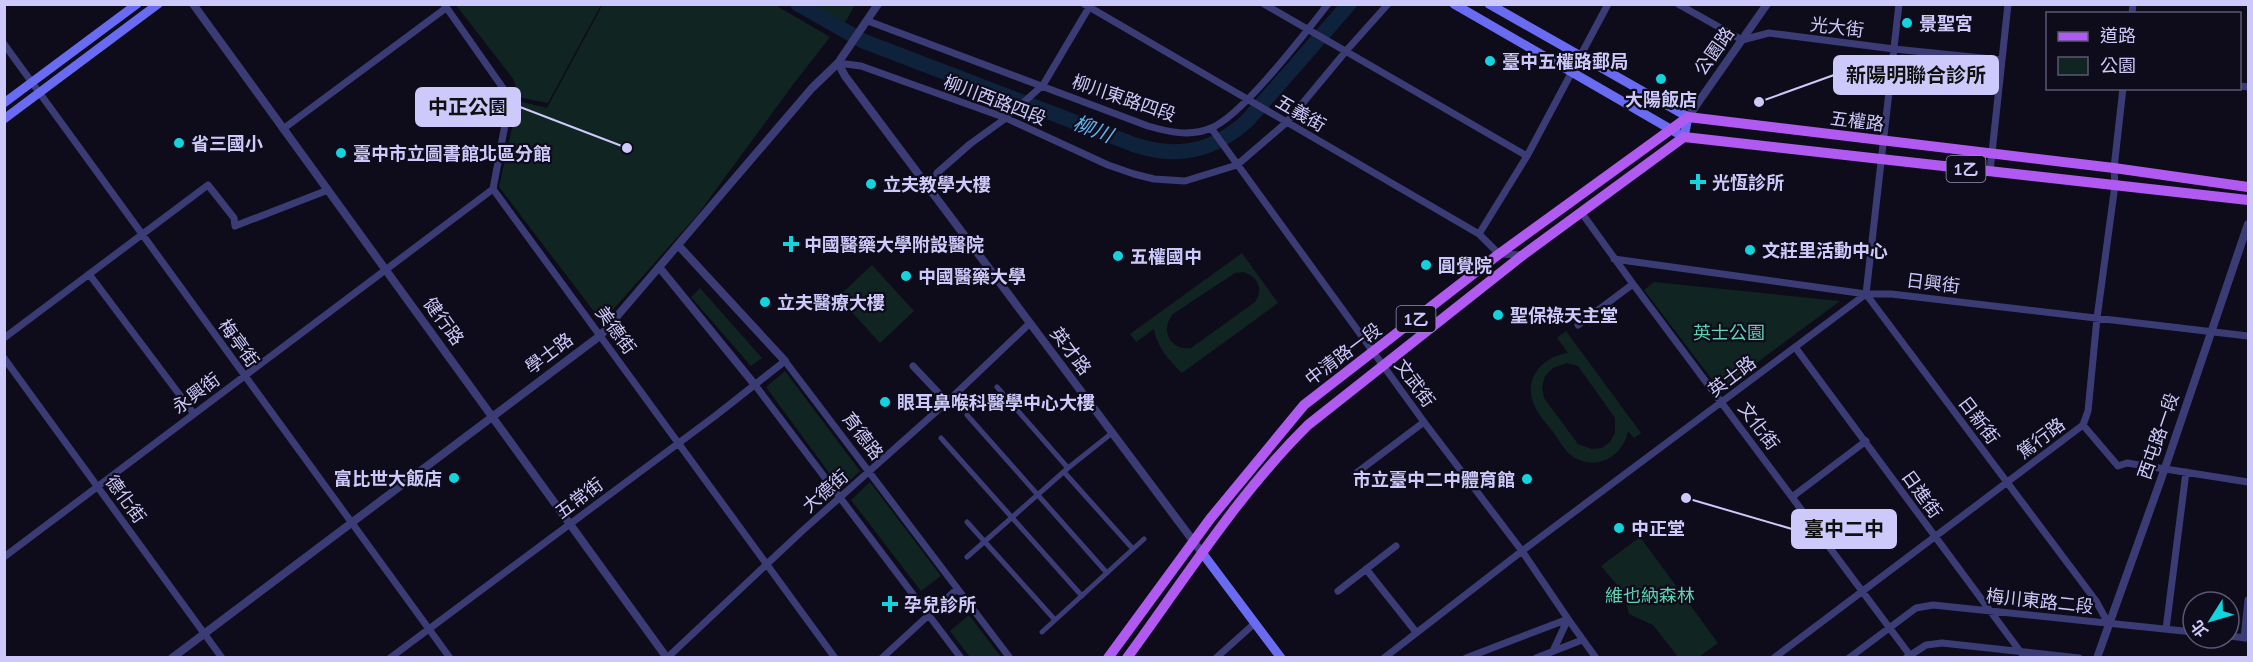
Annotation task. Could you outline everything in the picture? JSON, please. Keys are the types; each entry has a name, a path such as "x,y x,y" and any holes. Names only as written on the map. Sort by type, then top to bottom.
{"main road":[{"path":"4,103 137,4"},
{"path":"4,119 158,4"},
{"path":"1454,4 1684,137 1688,117"},
{"name":"五權路","path":"1489,4 1688,117 2248,186"},
{"name":"中清路一段","path":"1108,657 1194,542 1304,405 1499,254 1688,117"},
{"name":"五權路","path":"1684,137 2248,200"},
{"name":"中清路一段","path":"1126,657 1287,446 1308,425 1523,255 1684,137"},
{"name":"英才路","path":"1203,554 1281,657"}],"street":[{"name":"健行路","path":"193,4 667,657"},
{"name":"學士路","path":"172,657 601,335 811,90 838,63 878,4"},
{"path":"1264,4 1527,156"},
{"name":"柳川東路四段","path":"868,21 1148,126 1173,133 1212,128 1228,117 1247,99 1328,4"},
{"name":"柳川西路四段","path":"838,63 861,66 1006,118 1108,165 1154,179 1185,182 1237,165 1285,121 1342,49 1388,4"},
{"path":"1479,234 1527,156 1608,4"},
{"path":"1678,4 1742,40"},
{"name":"公園路","path":"1688,117 1767,4"},
{"path":"1866,294 1899,4"},
{"path":"1990,171 2008,4"},
{"path":"283,129 445,6 510,98 493,189"},
{"path":"932,193 937,173 970,144 1034,95 1043,85 1088,6"},
{"name":"五義街","path":"1088,6 1479,234 1499,254"},
{"name":"光大街","path":"1742,40 1769,33 2002,60"},
{"name":"梅亭街","path":"4,44 450,657"},
{"name":"英才路","path":"838,63 845,76 1203,554"},
{"name":"篤行路","path":"1774,657 2083,425 2088,411 2097,318 2115,185 2114,168 2123,90"},
{"name":"文武街","path":"1212,128 1424,422 1522,551 1596,657"},
{"path":"4,338 208,185 234,218 235,226 328,190"},
{"name":"永興街","path":"4,557 493,189"},
{"name":"美德街","path":"493,189 601,335 766,566 835,657"},
{"name":"文化街","path":"1581,212 1910,656"},
{"name":"西屯路一段","path":"2097,657 2165,468 2248,224"},
{"name":"育德路","path":"678,245 785,361 1010,657"},
{"path":"1499,254 1523,255"},
{"name":"日興街","path":"1614,259 1866,294 1891,294 2248,336"},
{"path":"660,267 755,385 961,657"},
{"path":"89,274 194,414"},
{"path":"1578,325 1633,285"},
{"name":"英士路","path":"1384,657 1866,294"},
{"name":"日新街","path":"1866,294 2096,601 2108,624"},
{"name":"大德街","path":"667,657 947,402 1030,323"},
{"name":"日進街","path":"1795,347 2025,657"},
{"name":"德化街","path":"4,358 222,657"},
{"name":"五常街","path":"390,657 785,361"},
{"path":"912,366 947,402"},
{"path":"998,387 1133,549"},
{"path":"967,415 1107,573"},
{"path":"1355,474 1424,422"},
{"path":"2083,425 2118,466 2127,463 2248,482"},
{"path":"967,557 1011,517 1112,433"},
{"path":"941,438 1082,596"},
{"path":"1792,497 1866,441"},
{"path":"2166,629 2186,472"},
{"path":"967,522 1055,620"},
{"path":"1042,632 1144,539"},
{"path":"1338,591 1396,546"},
{"path":"1366,569 1416,632"},
{"path":"882,657 957,589"},
{"path":"2246,638 2248,600"},
{"name":"梅川東路二段","path":"1849,657 1916,608 1933,605 2181,631"},
{"path":"1553,651 1568,619"},
{"path":"1466,657 1568,619"},
{"path":"1216,657 1255,623"},
{"path":"1536,657 1582,640"},
{"path":"1910,656 1926,645 1942,643 2079,657"},
{"path":"1553,651 1558,657"}],"green space":[{"path":"603,4 775,5 830,37 698,214 602,322 499,187 518,101 547,108"},
{"path":"456,5 601,5 548,103 518,97 514,80"},
{"path":"811,5 855,5 844,24"},
{"path":"1242,253 1278,303 1182,373 1161,348 1154,329 1136,342 1130,334","holes":["1235,273 1248,274 1258,284 1259,292 1255,302 1191,348 1184,348 1173,343 1167,333 1167,326 1173,314"]},
{"path":"872,265 914,311 880,343 838,297"},
{"name":"英士公園","path":"1654,282 1840,301 1720,390 1644,290"},
{"path":"700,288 762,358 751,366 691,297"},
{"path":"1566,331 1641,433 1634,438 1628,431 1626,440 1616,454 1609,458 1592,463 1575,458 1563,447 1533,402 1531,384 1538,369 1551,358 1568,353 1557,338","holes":["1567,363 1578,366 1615,418 1615,433 1610,442 1602,448 1592,449 1578,444 1544,398 1542,387 1545,376 1553,368"]},
{"path":"785,371 860,471 841,489 766,387"},
{"path":"870,482 941,576 921,591 851,500"},
{"name":"維也納森林","path":"1640,537 1718,643 1699,657 1678,657 1653,625 1629,614 1623,592 1601,566"},
{"path":"969,615 1001,657 970,657 950,631"}],"waterway":[{"name":"柳川","path":"798,4 863,41 1135,145 1166,151 1195,150 1221,139 1247,121 1349,4"}],"place":[{"name":"景聖宮","path":"1907,23"},
{"name":"臺中五權路郵局","path":"1490,61"},
{"name":"大陽飯店","path":"1661,79"},
{"name":"新陽明聯合診所","path":"1759,102"},
{"name":"省三國小","path":"179,143"},
{"name":"中正公園","path":"627,148"},
{"name":"臺中市立圖書館北區分館","path":"341,153"},
{"name":"光恆診所","path":"1698,182"},
{"name":"立夫教學大樓","path":"871,184"},
{"name":"中國醫藥大學附設醫院","path":"791,244"},
{"name":"文莊里活動中心","path":"1750,250"},
{"name":"五權國中","path":"1118,256"},
{"name":"圓覺院","path":"1426,265"},
{"name":"中國醫藥大學","path":"906,276"},
{"name":"立夫醫療大樓","path":"765,302"},
{"name":"聖保祿天主堂","path":"1498,315"},
{"name":"眼耳鼻喉科醫學中心大樓","path":"885,402"},
{"name":"富比世大飯店","path":"454,478"},
{"name":"市立臺中二中體育館","path":"1527,479"},
{"name":"臺中二中","path":"1686,498"},
{"name":"中正堂","path":"1619,528"},
{"name":"孕兒診所","path":"890,604"}]}
